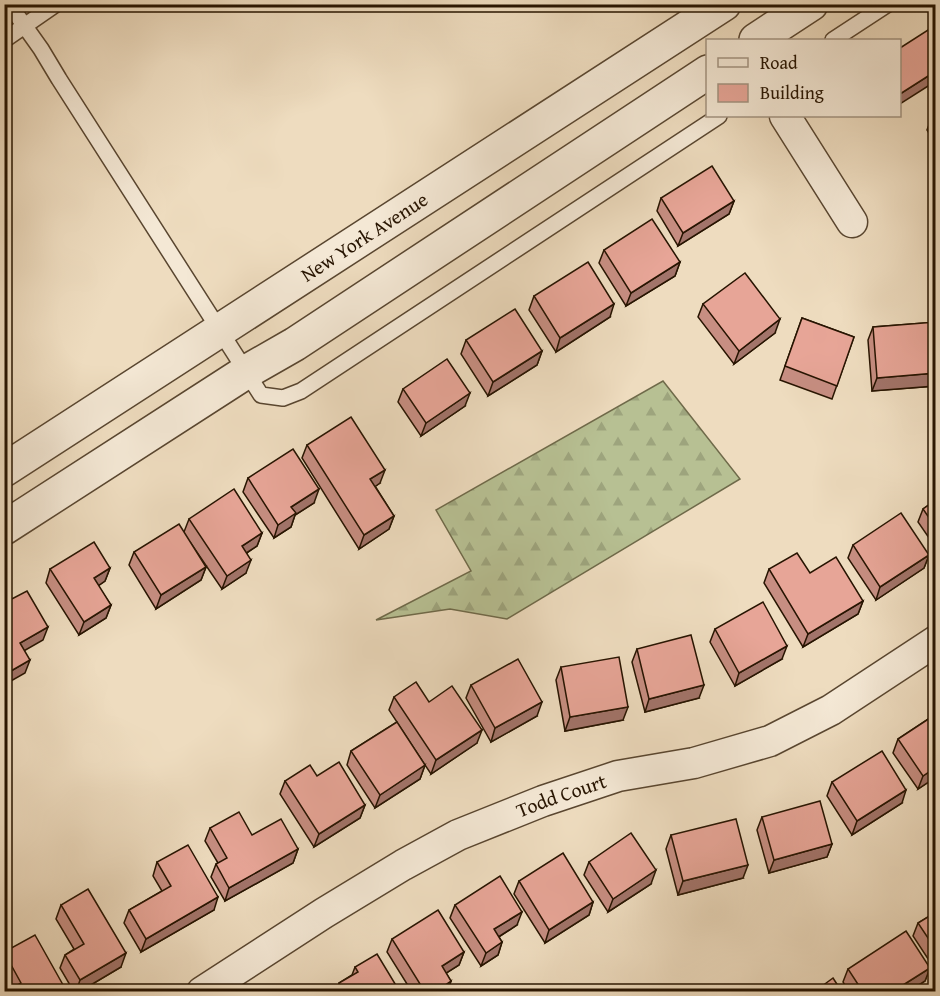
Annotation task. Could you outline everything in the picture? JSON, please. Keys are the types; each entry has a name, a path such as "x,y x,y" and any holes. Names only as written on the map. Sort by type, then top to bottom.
{"street":[{"name":"New York Avenue","path":"4,470 724,4"},
{"path":"758,39 811,4"},
{"path":"4,528 246,372 295,344 706,73"},
{"path":"786,117 852,222"},
{"name":"Todd Court","path":"202,992 334,907 458,835 543,801 618,776 694,764 770,741 831,710 936,640"}],"lane":[{"path":"9,4 41,49 261,395 283,398 301,391 717,117"},
{"path":"4,40 56,4"},
{"path":"835,39 888,4"}],"green space":[{"path":"663,381 740,479 507,619 450,609 376,620 471,571 436,510"}],"building":[{"path":"928,30 936,41 936,71 901,93 901,47"},
{"path":"712,166 734,201 683,233 661,198"},
{"path":"652,219 680,262 631,293 604,250"},
{"path":"588,262 614,304 560,338 534,296"},
{"path":"745,273 780,319 739,351 703,304"},
{"path":"515,309 542,351 493,382 466,340"},
{"path":"802,318 854,337 837,386 785,366"},
{"path":"936,322 936,373 877,378 873,327"},
{"path":"447,359 470,393 426,423 403,389"},
{"path":"351,417 385,470 370,479 394,516 364,535 307,445"},
{"path":"293,449 319,489 291,507 296,513 278,525 248,478"},
{"path":"234,489 262,533 242,546 251,560 227,576 189,519"},
{"path":"936,500 936,528 923,509"},
{"path":"901,513 929,555 880,587 853,545"},
{"path":"179,524 206,567 161,595 134,552"},
{"path":"94,542 110,568 94,578 111,605 84,622 50,569"},
{"path":"797,553 810,573 836,557 863,601 808,634 769,569"},
{"path":"27,591 48,627 20,643 30,660 4,675 4,603"},
{"path":"763,602 787,646 739,673 715,629"},
{"path":"691,635 704,685 649,699 637,649"},
{"path":"619,657 628,707 570,717 561,667"},
{"path":"518,659 542,702 495,728 471,685"},
{"path":"416,682 429,702 452,686 482,730 436,760 394,697"},
{"path":"936,714 936,767 923,776 898,739"},
{"path":"397,722 425,765 380,795 351,751"},
{"path":"882,751 906,790 857,821 832,782"},
{"path":"339,762 365,805 319,834 285,781 310,765 317,776"},
{"path":"820,801 832,844 774,860 762,817"},
{"path":"239,812 252,835 281,819 298,849 229,888 216,864 227,858 210,828"},
{"path":"736,819 748,865 683,881 671,835"},
{"path":"631,833 656,870 613,899 589,862"},
{"path":"188,845 218,897 146,939 129,910 171,886 157,862"},
{"path":"563,853 593,902 549,930 519,881"},
{"path":"500,876 522,912 494,929 502,942 486,953 455,905"},
{"path":"88,889 126,953 80,980 65,955 84,944 61,905"},
{"path":"438,910 464,952 442,966 451,981 435,992 425,992 392,939"},
{"path":"936,912 936,950 918,923"},
{"path":"906,931 930,968 892,992 863,992 848,969"},
{"path":"35,935 67,992 7,992 21,983 4,952"},
{"path":"377,954 400,992 344,992 339,983 358,972 355,967"},
{"path":"833,978 842,992 814,992"}]}
